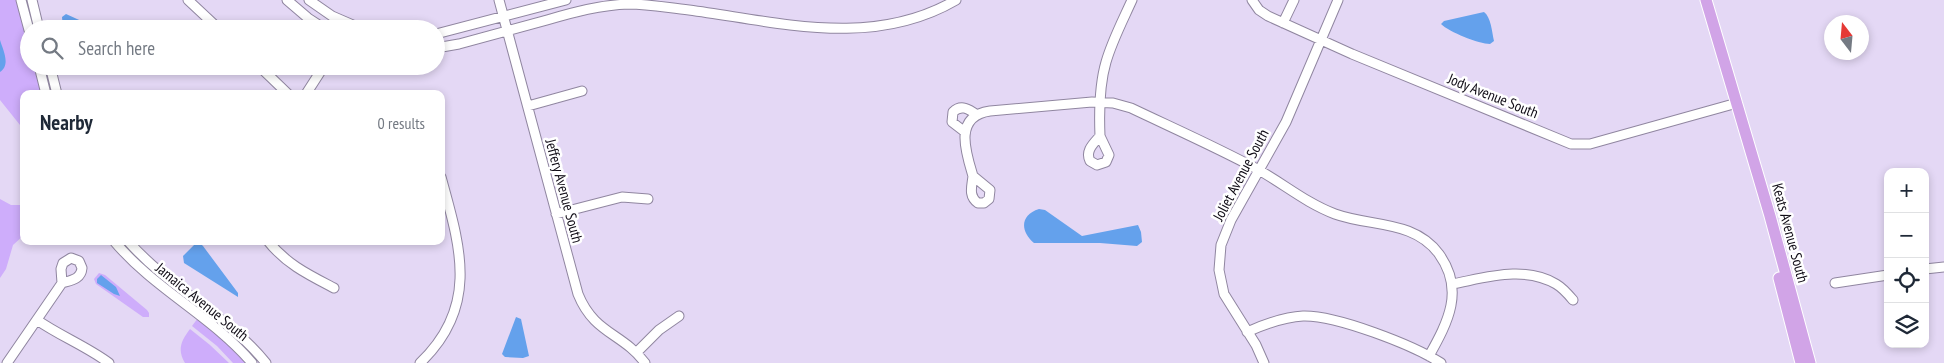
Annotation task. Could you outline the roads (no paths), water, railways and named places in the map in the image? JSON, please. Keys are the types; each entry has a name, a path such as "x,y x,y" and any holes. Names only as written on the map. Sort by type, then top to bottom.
{"main road":[{"name":"Keats Avenue South","path":"1706,0 1739,108 1810,363"},
{"name":"Keats Avenue South","path":"1739,108 1740,120 1801,363"}],"street":[{"path":"21,0 26,20"},
{"path":"32,0 38,20"},
{"path":"188,0 209,20"},
{"path":"287,0 311,20"},
{"path":"310,0 337,20"},
{"name":"Jeffery Avenue South","path":"499,0 576,289 586,310 604,330 637,352 645,363"},
{"path":"445,32 566,0"},
{"path":"445,46 591,8 626,4 659,6 831,29 867,29 915,19 956,0"},
{"path":"1100,136 1100,102 1106,61 1132,0"},
{"name":"Jody Avenue South","path":"1252,0 1259,10 1320,40 1571,144 1590,144 1739,108"},
{"path":"1283,23 1294,0"},
{"name":"Joliet Avenue South","path":"1264,363 1224,294 1219,270 1221,245 1231,220 1286,122 1338,0"},
{"path":"41,75 45,90"},
{"path":"52,75 56,90"},
{"path":"268,75 284,90"},
{"path":"309,90 318,75"},
{"path":"528,106 582,92"},
{"path":"974,176 964,144 965,132 977,115 990,111 1100,102 1131,108 1258,170 1305,200 1329,212 1401,228 1417,235 1437,252 1447,268 1452,284 1450,314 1429,356"},
{"path":"965,132 952,122 952,112 958,108 964,108 977,115"},
{"path":"420,363 433,350 446,330 456,305 460,284 461,263 459,245 445,192"},
{"path":"556,214 625,196 648,199"},
{"name":"Jamaica Avenue South","path":"118,245 149,278 218,329 252,363"},
{"name":"Jamaica Avenue South","path":"132,245 156,269 231,326 266,363"},
{"path":"271,245 281,256 296,268 334,288"},
{"path":"1929,269 1944,267"},
{"path":"1452,284 1504,275 1523,274 1542,278 1556,284 1573,300"},
{"path":"1835,283 1884,276"},
{"path":"7,363 62,283"},
{"path":"637,352 661,327 679,316"},
{"path":"1247,332 1271,322 1287,318 1303,316 1324,317 1390,339 1441,363"},
{"path":"37,320 59,334 85,346 109,363"}],"water":[{"path":"1484,12 1492,29 1494,41 1490,44 1464,37 1441,24 1444,21"},
{"path":"66,14 79,20 62,20 62,17"},
{"path":"0,40 6,61 0,72"},
{"path":"1039,209 1045,210 1082,236 1138,225 1142,242 1137,246 1100,243 1034,243 1026,233 1024,224 1028,215"},
{"path":"194,245 202,245 238,293 238,297 184,263 183,256"},
{"path":"101,275 116,287 120,296 97,283 97,279"},
{"path":"516,317 521,319 529,356 523,358 505,357 502,354"}]}
